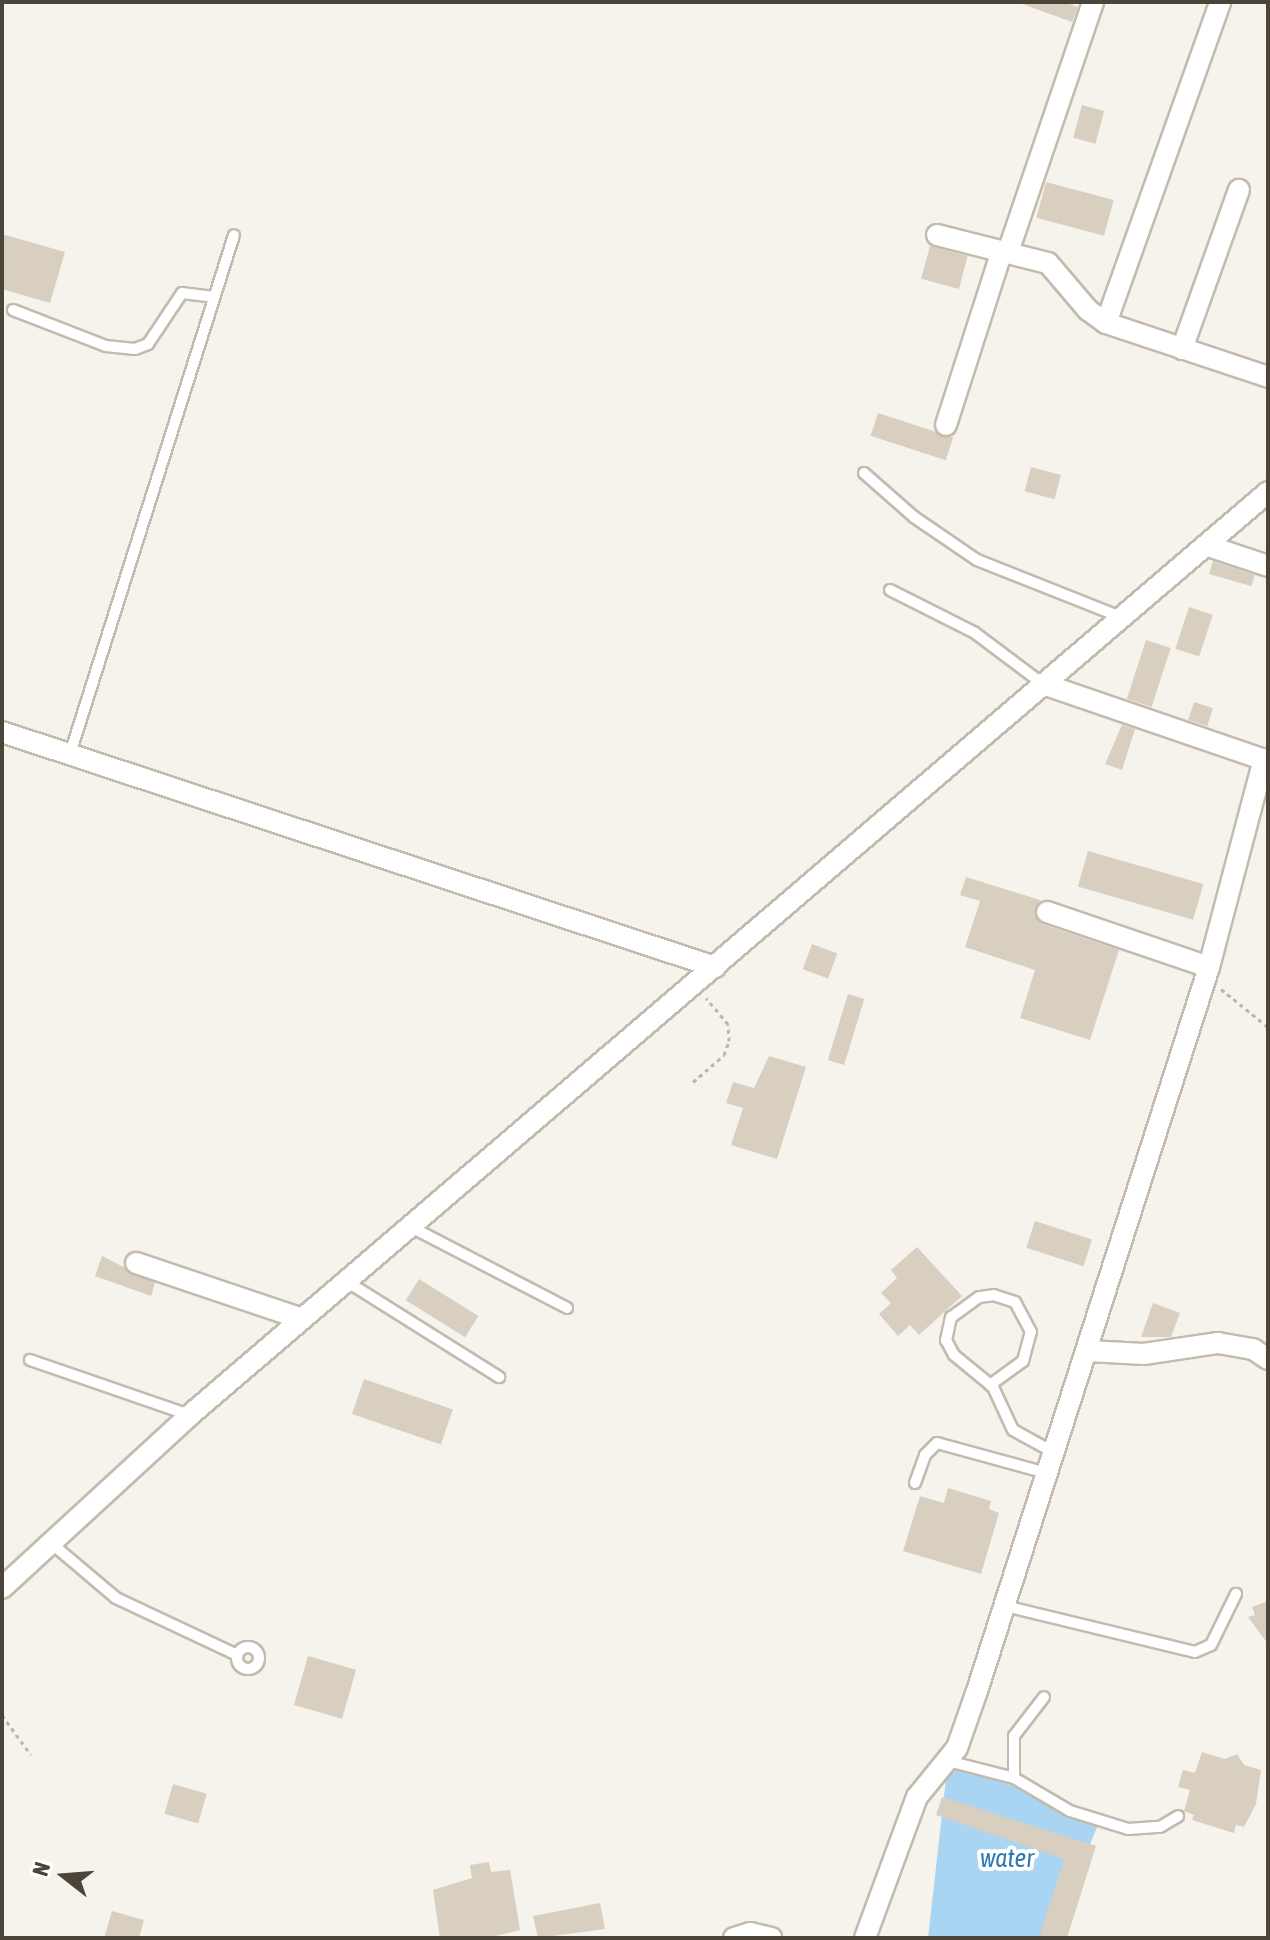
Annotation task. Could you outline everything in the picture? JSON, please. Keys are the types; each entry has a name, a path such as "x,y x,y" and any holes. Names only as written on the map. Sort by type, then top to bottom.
{"street":[{"path":"946,425 1093,2"},
{"path":"1106,323 1220,2"},
{"path":"1182,349 1239,190"},
{"path":"937,235 1048,263 1088,310 1106,323 1268,377"},
{"path":"2,1588 190,1415 1268,492"},
{"path":"1208,546 1268,566"},
{"path":"865,1938 920,1789 948,1761 962,1735 1049,1474 1207,972 1266,760 1043,684"},
{"path":"2,732 715,967"},
{"path":"1047,912 1207,972"},
{"path":"136,1263 302,1319"},
{"path":"1088,1351 1144,1354 1218,1343 1253,1349 1268,1359"},
{"path":"734,1938 750,1933 771,1938"}],"lane":[{"path":"70,754 234,235"},
{"path":"13,310 106,346 135,349 148,344 182,293 214,297"},
{"path":"864,473 914,517 977,560 1123,618"},
{"path":"890,590 975,633 1043,684"},
{"path":"409,1226 567,1308"},
{"path":"346,1281 499,1377"},
{"path":"990,1385 1023,1361 1031,1332 1015,1302 994,1295 979,1297 951,1317 946,1340 954,1355 990,1385 1013,1430 1055,1453"},
{"path":"30,1360 190,1415"},
{"path":"915,1483 925,1455 937,1443 1049,1474"},
{"path":"51,1543 116,1598 237,1655"},
{"path":"1005,1606 1195,1652 1211,1645 1236,1594"},
{"path":"1014,1778 1014,1736 1044,1697"},
{"path":"948,1761 1014,1778 1070,1811 1128,1829 1160,1827 1178,1816"}],"path":[{"path":"1207,972 1268,1027"},
{"path":"691,983 715,1007 730,1033 724,1055 693,1082"},
{"path":"2,1715 31,1755"}],"water":[{"name":"water","path":"948,1761 1100,1820 1051,1938 928,1938"}],"building":[{"path":"1064,2 1078,7 1072,22 1022,4"},
{"path":"1082,105 1104,111 1095,144 1073,138"},
{"path":"1046,182 1114,200 1104,236 1036,218"},
{"path":"2,234 65,252 50,303 2,289"},
{"path":"930,246 968,256 959,289 921,279"},
{"path":"878,413 953,437 946,460 871,436"},
{"path":"1031,467 1061,475 1054,499 1025,491"},
{"path":"1213,561 1255,575 1251,586 1209,574"},
{"path":"1189,607 1213,615 1199,657 1175,649"},
{"path":"1146,640 1171,648 1152,707 1127,699"},
{"path":"1194,702 1213,708 1207,726 1188,720"},
{"path":"1122,725 1135,729 1122,770 1105,764"},
{"path":"1088,851 1203,884 1193,920 1078,887"},
{"path":"966,877 1040,900 1034,914 1042,924 1119,950 1090,1040 1020,1018 1035,970 965,947 980,901 960,895"},
{"path":"812,944 837,953 828,979 803,969"},
{"path":"848,994 864,999 844,1065 828,1060"},
{"path":"769,1056 806,1067 777,1159 731,1145 743,1108 726,1103 733,1082 754,1088"},
{"path":"1035,1221 1092,1240 1083,1266 1026,1248"},
{"path":"917,1247 962,1296 919,1335 910,1325 898,1336 879,1314 891,1303 881,1293 897,1278 891,1270"},
{"path":"102,1256 155,1283 151,1296 95,1276"},
{"path":"419,1279 478,1316 465,1337 406,1300"},
{"path":"1153,1303 1180,1313 1171,1337 1141,1337"},
{"path":"364,1379 453,1410 441,1445 352,1414"},
{"path":"948,1488 991,1501 989,1509 999,1513 981,1574 903,1551 920,1496 944,1503"},
{"path":"1268,1601 1268,1644 1248,1617 1255,1615 1252,1607"},
{"path":"308,1656 356,1670 342,1719 294,1705"},
{"path":"1202,1752 1225,1759 1237,1754 1244,1765 1261,1770 1256,1804 1244,1827 1236,1825 1234,1833 1192,1820 1194,1815 1184,1811 1190,1790 1178,1787 1183,1770 1195,1773"},
{"path":"173,1784 207,1794 198,1823 164,1814"},
{"path":"942,1797 1096,1846 1067,1938 1039,1938 1064,1859 936,1815"},
{"path":"489,1862 491,1872 510,1870 520,1930 488,1938 440,1938 433,1890 472,1878 470,1865"},
{"path":"600,1903 605,1929 538,1938 533,1916"},
{"path":"112,1911 144,1920 139,1938 104,1938"}]}
